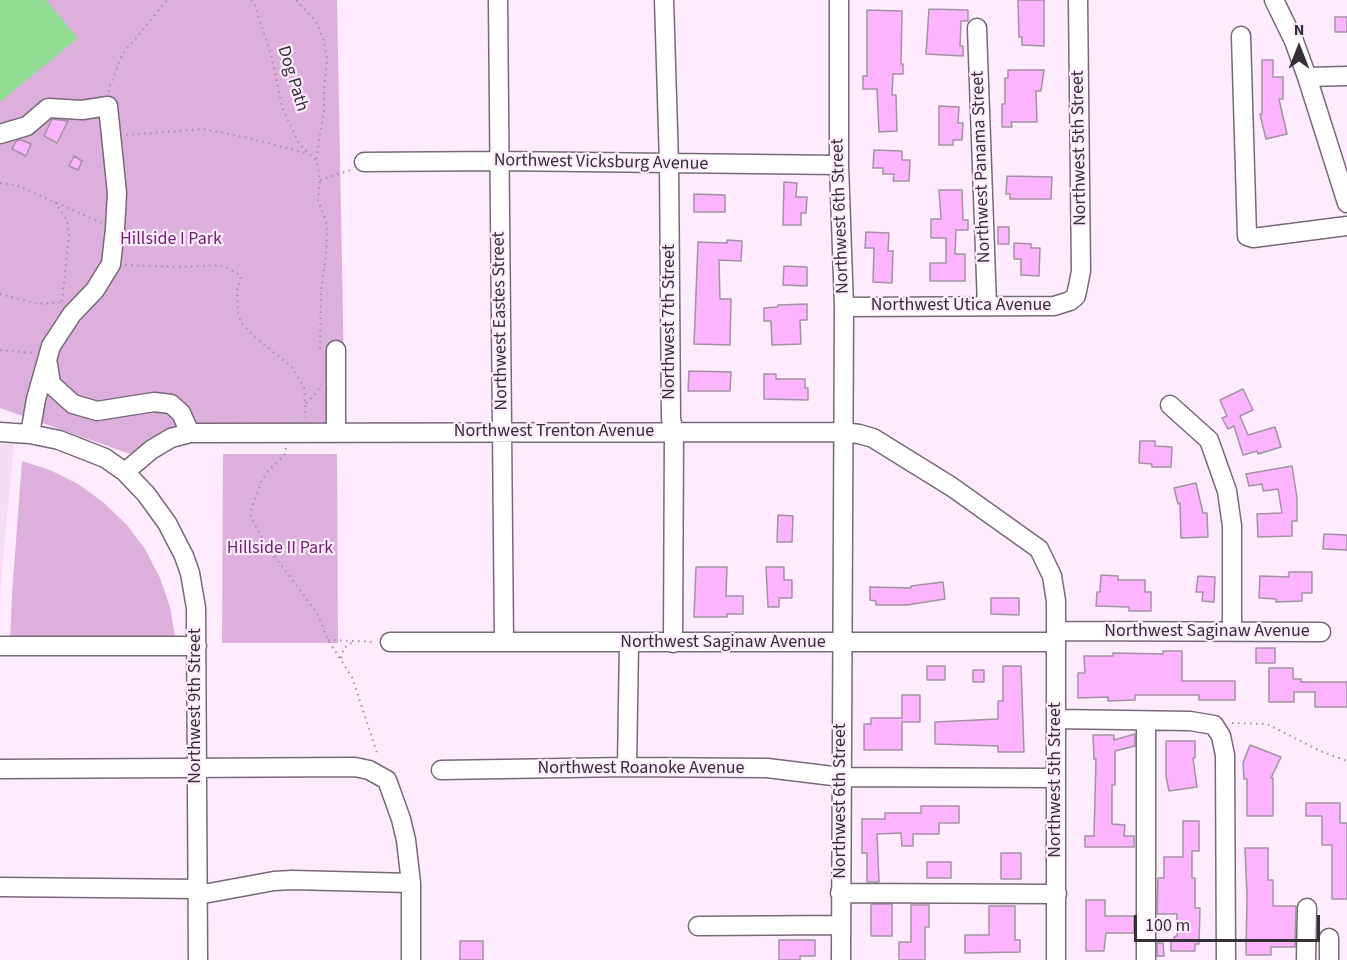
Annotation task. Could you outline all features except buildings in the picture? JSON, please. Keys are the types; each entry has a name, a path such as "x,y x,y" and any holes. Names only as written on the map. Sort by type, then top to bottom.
{"street":[{"name":"Northwest Eastes Street","path":"498,0 504,641"},
{"name":"Northwest 7th Street","path":"664,0 669,163 671,419 674,432 673,643"},
{"name":"Northwest 6th Street","path":"839,0 839,165 844,307 841,960"},
{"name":"Northwest 5th Street","path":"1076,296 1081,271 1078,0"},
{"path":"1274,0 1294,41 1342,169 1347,202"},
{"name":"Northwest Panama Street","path":"977,28 987,306"},
{"path":"1241,36 1248,236 1347,226"},
{"path":"1307,77 1347,76"},
{"path":"0,134 27,126 48,108 82,110 108,106 117,192 111,264 90,296 67,322 51,346 36,399 30,434"},
{"name":"Northwest Vicksburg Avenue","path":"364,162 498,161 839,165"},
{"name":"Northwest Utica Avenue","path":"844,307 1054,306 1070,301 1076,296"},
{"path":"330,355 336,433"},
{"path":"47,359 51,384 73,404 97,411 154,402 171,404 181,413 190,433"},
{"path":"1170,405 1209,440 1227,491 1232,526 1232,631"},
{"path":"0,432 30,434 59,440 105,458 125,472"},
{"name":"Northwest Trenton Avenue","path":"125,472 150,450 171,438 190,433 843,432 859,434 873,438 900,453 998,518 1039,549 1052,576 1056,601"},
{"name":"Northwest 9th Street","path":"125,472 146,494 167,522 190,573 196,608 198,960"},
{"name":"Northwest 5th Street","path":"1056,601 1056,960"},
{"name":"Northwest Saginaw Avenue","path":"390,642 841,643 1232,631 1322,632"},
{"path":"627,768 629,643"},
{"path":"0,646 197,646"},
{"path":"1056,719 1190,721 1218,731 1225,755 1226,960"},
{"path":"1146,721 1146,960"},
{"path":"0,769 355,767 369,770 387,780 406,840 411,884 411,960"},
{"name":"Northwest Roanoke Avenue","path":"441,770 767,768 841,777 1056,778"},
{"path":"8,887 198,892 292,880 411,884"},
{"path":"840,893 1057,894"},
{"path":"1305,960 1307,908"},
{"path":"698,926 840,925"},
{"path":"1329,938 1329,960"}],"path":[{"path":"108,106 110,86 122,55 167,0"},
{"name":"Dog Path","path":"251,0 272,58 282,107 299,144 316,160"},
{"name":"Dog Path","path":"296,0 316,21 324,41 327,60 324,111 316,160 320,180 318,200 326,221 327,245 321,291 319,345 320,352 330,355"},
{"path":"111,136 204,129 306,153"},
{"path":"320,180 350,171 364,162"},
{"path":"0,183 16,185 115,229"},
{"path":"55,202 67,220 69,235 62,302"},
{"path":"111,264 143,267 219,265 241,276 237,291 241,323 293,368 304,388 306,433"},
{"path":"0,294 38,304 90,296"},
{"path":"0,350 37,354 47,359"},
{"path":"306,403 317,392 321,383"},
{"path":"286,433 284,456 262,480 250,512 252,519 266,545 316,613 328,640 352,677 387,780"},
{"path":"328,640 390,642"},
{"path":"340,658 344,648 354,641"},
{"path":"1218,731 1235,723 1267,724 1320,751 1347,761"}],"shaded area":[{"path":"0,0 46,0 78,38 0,102"},
{"path":"14,443 2,572 0,605 0,444"}],"green space":[{"name":"Hillside I Park","path":"0,0 337,0 345,423 193,423 159,434 130,454 0,408"},
{"name":"Hillside II Park","path":"223,454 337,454 338,643 222,643"},
{"path":"22,461 50,470 78,484 103,502 127,525 145,549 160,578 170,607 176,643 10,642"}]}
